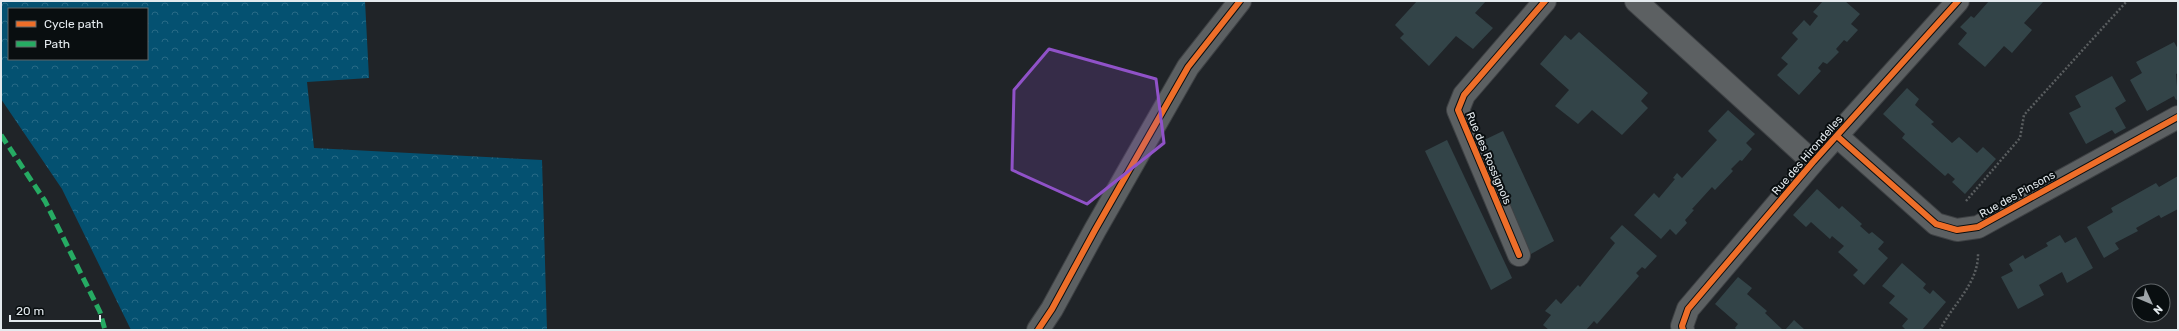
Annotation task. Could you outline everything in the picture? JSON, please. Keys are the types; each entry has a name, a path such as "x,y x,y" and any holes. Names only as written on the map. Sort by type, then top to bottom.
{"street":[{"path":"1038,330 1052,309 1095,230 1188,67 1240,1"},
{"name":"Rue des Rossignols","path":"1519,255 1458,110 1464,95 1545,1"},
{"path":"1636,1 1812,162"},
{"name":"Rue des Hirondelles","path":"1683,330 1682,326 1688,309 1812,162 1958,1"},
{"name":"Rue des Pinsons","path":"1837,136 1936,224 1957,230 1978,227 2178,118"}],"path":[{"path":"1940,330 1946,318 1966,292 1979,263 1978,227 1966,201 2020,138 2024,115 2127,1"}],"highlighted area":[{"path":"1049,49 1156,79 1164,143 1087,204 1012,170 1014,90"}],"green space":[{"path":"1,1 365,1 369,78 307,82 314,148 542,160 547,330 131,330 62,189 1,99"}],"building":[{"path":"1417,1 1486,1 1475,13 1493,28 1473,49 1456,36 1429,66 1400,38 1404,34 1395,25"},
{"path":"1823,1 1845,1 1860,14 1851,24 1858,30 1847,42 1844,40 1836,49 1839,52 1827,64 1823,62 1818,68 1821,71 1799,95 1777,75 1788,64 1781,58 1798,39 1792,33 1804,20 1810,26 1818,16 1813,12"},
{"path":"1989,1 2043,2 2024,23 2032,30 2012,53 2004,46 1985,67 1958,44 1967,33 1960,27 1971,16 1974,18"},
{"path":"1579,32 1648,93 1641,101 1648,108 1622,135 1592,110 1578,124 1555,106 1569,90 1540,64 1565,35 1571,40"},
{"path":"2174,42 2178,49 2178,73 2176,74 2178,99 2176,100 2174,96 2147,111 2130,80 2142,73 2136,62"},
{"path":"2112,76 2126,101 2115,108 2126,128 2115,134 2112,130 2086,144 2069,113 2081,107 2075,96"},
{"path":"1907,88 1919,99 1915,105 1934,122 1931,124 1952,143 1959,137 1977,153 1983,147 1996,159 1965,194 1952,182 1955,179 1948,173 1945,176 1902,138 1905,134 1883,114"},
{"path":"1728,110 1755,134 1746,143 1752,149 1742,161 1740,160 1731,169 1733,171 1715,190 1712,187 1692,209 1694,210 1685,220 1687,223 1676,235 1670,229 1661,239 1634,215 1654,193 1659,198 1675,179 1673,178 1677,173 1682,178 1717,140 1708,131"},
{"path":"1503,131 1554,241 1531,254 1480,142"},
{"path":"1447,140 1512,278 1491,290 1425,151"},
{"path":"2178,176 2178,209 2161,218 2159,215 2136,228 2138,231 2115,243 2119,249 2104,258 2087,227 2113,212 2111,208 2156,183 2159,187"},
{"path":"1817,189 1839,209 1842,206 1862,224 1860,226 1869,234 1872,232 1884,242 1878,249 1888,258 1864,285 1853,275 1858,270 1838,252 1844,246 1832,236 1830,239 1811,222 1806,227 1793,215"},
{"path":"1622,225 1657,256 1645,269 1642,267 1636,273 1639,276 1597,324 1594,321 1586,330 1549,330 1543,325 1551,315 1545,311 1556,299 1561,304 1578,285 1580,287 1615,243 1610,238"},
{"path":"2060,235 2065,243 2076,237 2093,268 2067,283 2062,272 2039,285 2044,295 2018,309 2001,277 2013,271 2009,264 2023,255 2025,259 2048,246 2046,243"},
{"path":"1902,263 1926,284 1923,288 1930,294 1933,290 1946,302 1922,330 1906,330 1902,326 1908,319 1889,303 1895,296 1882,286"},
{"path":"1738,277 1752,288 1747,294 1767,311 1765,313 1783,330 1737,330 1735,328 1738,324 1715,304"},
{"path":"1794,320 1805,330 1785,330"}],"marked path":[{"path":"1,135 45,201 100,312 105,330"}],"cycle path":[{"path":"1038,330 1052,309 1095,230 1188,67 1240,1"},
{"path":"1519,255 1458,110 1464,95 1545,1"},
{"path":"1683,330 1682,326 1688,309 1813,162 1958,1"},
{"path":"1837,136 1936,224 1957,230 1978,227 2178,117"}]}
